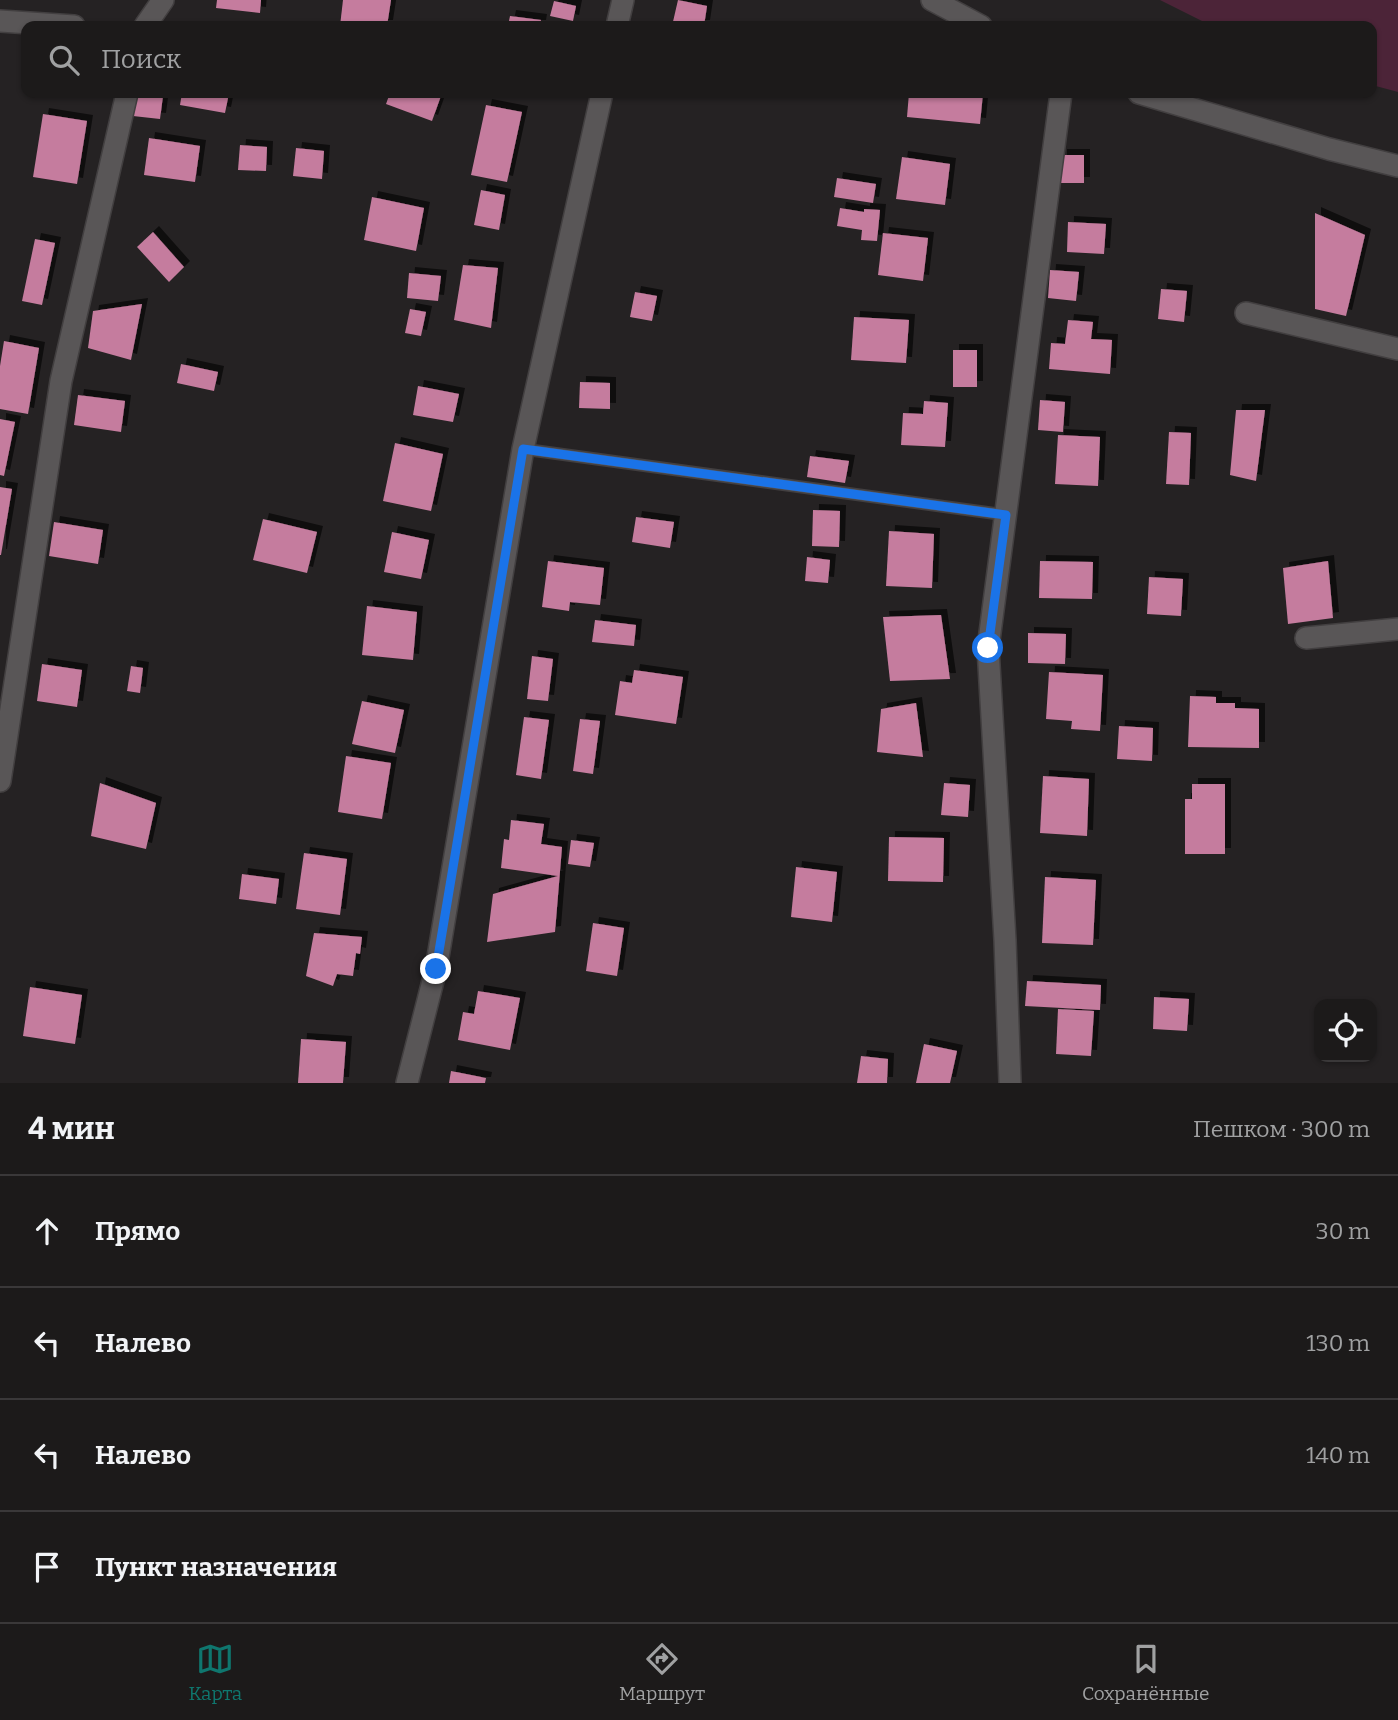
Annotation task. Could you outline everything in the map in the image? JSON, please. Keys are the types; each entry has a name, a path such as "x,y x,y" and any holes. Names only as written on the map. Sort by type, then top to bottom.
{"street":[{"path":"148,21 163,0"},
{"path":"618,21 623,0"},
{"path":"932,0 972,21"},
{"path":"0,21 21,22"},
{"path":"0,781 61,381 126,98"},
{"path":"407,1083 436,969 523,449 601,98"},
{"path":"1010,1083 1005,940 988,648 1060,98"},
{"path":"1156,98 1329,149 1398,166"},
{"path":"1246,313 1398,349"},
{"path":"1306,638 1398,629"}],"lane":[{"path":"523,449 1006,515"}],"shaded area":[{"path":"1160,0 1398,0 1398,92 1377,86 1377,21 1202,21"}],"building":[{"path":"217,0 261,0 260,13 216,8"},
{"path":"343,0 391,0 388,21 341,21"},
{"path":"678,0 707,6 705,21 673,21"},
{"path":"554,1 576,6 573,21 550,16"},
{"path":"510,16 541,20 541,21 509,21"},
{"path":"135,98 163,98 160,119 133,116"},
{"path":"181,98 228,98 225,113 180,105"},
{"path":"388,98 440,98 432,121 386,104"},
{"path":"909,98 983,98 980,124 907,117"},
{"path":"486,105 522,112 507,182 471,175"},
{"path":"43,114 87,121 77,184 33,177"},
{"path":"149,138 200,146 195,182 144,175"},
{"path":"240,145 267,147 266,171 238,170"},
{"path":"296,148 324,151 322,179 293,176"},
{"path":"1061,155 1084,155 1084,183 1061,183"},
{"path":"902,157 950,164 945,205 896,199"},
{"path":"837,178 876,184 873,203 834,197"},
{"path":"481,190 505,195 499,230 474,225"},
{"path":"372,197 424,208 416,251 364,240"},
{"path":"840,208 864,212 864,209 880,210 877,241 861,240 862,230 837,226"},
{"path":"1315,213 1365,235 1346,316 1315,309"},
{"path":"1068,222 1106,224 1104,254 1067,252"},
{"path":"153,232 184,267 169,282 137,247"},
{"path":"883,233 928,238 923,281 878,275"},
{"path":"35,239 55,243 42,305 22,301"},
{"path":"463,265 498,268 491,328 454,320"},
{"path":"1050,270 1079,272 1076,301 1048,298"},
{"path":"409,273 441,276 438,301 407,298"},
{"path":"1161,289 1187,291 1184,322 1158,319"},
{"path":"635,292 657,296 652,321 630,317"},
{"path":"142,304 131,360 88,348 93,311"},
{"path":"410,309 426,312 421,336 405,333"},
{"path":"854,317 909,320 906,363 851,360"},
{"path":"1068,320 1093,322 1091,339 1112,340 1110,374 1049,369 1051,343 1065,344"},
{"path":"4,341 39,348 28,414 0,409 0,366"},
{"path":"953,350 977,350 977,387 953,387"},
{"path":"181,364 218,372 214,391 177,383"},
{"path":"580,382 610,383 610,409 579,408"},
{"path":"418,386 459,394 453,422 413,415"},
{"path":"78,395 125,401 121,432 74,425"},
{"path":"1040,400 1065,402 1063,432 1038,430"},
{"path":"924,401 948,403 945,447 901,445 903,413 923,414"},
{"path":"1236,410 1265,410 1256,481 1230,475"},
{"path":"0,419 15,422 4,476 0,475"},
{"path":"1169,432 1191,433 1189,485 1166,484"},
{"path":"1058,435 1100,437 1098,486 1055,484"},
{"path":"395,443 443,454 431,511 383,501"},
{"path":"810,456 849,461 845,483 807,477"},
{"path":"0,487 12,489 1,555 0,555"},
{"path":"813,510 840,511 839,547 812,546"},
{"path":"636,517 674,522 670,548 632,542"},
{"path":"263,519 317,532 307,573 253,560"},
{"path":"54,522 103,530 98,564 49,556"},
{"path":"889,531 934,534 932,588 886,586"},
{"path":"392,532 429,540 421,579 384,572"},
{"path":"807,557 830,560 828,583 805,581"},
{"path":"548,561 604,568 600,605 570,602 569,611 542,607"},
{"path":"1040,561 1093,562 1092,599 1039,598"},
{"path":"1328,561 1333,618 1288,624 1283,568"},
{"path":"1149,577 1183,579 1181,616 1147,614"},
{"path":"367,606 417,612 413,660 362,655"},
{"path":"941,615 950,679 890,681 883,617"},
{"path":"595,620 636,625 634,646 592,642"},
{"path":"1028,633 1066,634 1065,664 1028,663"},
{"path":"532,656 553,659 548,701 527,699"},
{"path":"42,664 82,670 77,707 37,701"},
{"path":"131,666 143,668 140,693 127,691"},
{"path":"634,670 683,677 676,724 615,715 620,681 632,683"},
{"path":"1049,672 1103,675 1100,731 1071,729 1072,721 1046,719"},
{"path":"1190,696 1216,697 1216,703 1235,703 1235,708 1259,709 1259,748 1188,747"},
{"path":"362,701 404,710 395,753 352,744"},
{"path":"916,703 923,757 877,752 881,709"},
{"path":"524,717 549,720 541,779 516,775"},
{"path":"580,719 600,721 593,774 573,771"},
{"path":"1119,726 1153,728 1152,761 1117,759"},
{"path":"346,756 391,763 382,819 338,812"},
{"path":"1043,776 1089,779 1087,836 1040,833"},
{"path":"100,783 156,803 146,849 91,836"},
{"path":"944,783 970,785 968,817 941,815"},
{"path":"1192,784 1225,784 1225,854 1185,854 1185,799 1192,799"},
{"path":"511,820 544,824 541,844 562,847 555,932 487,942 493,894 558,876 501,868 504,839 509,840"},
{"path":"889,837 944,838 943,882 888,881"},
{"path":"571,840 594,843 590,867 568,864"},
{"path":"304,853 347,859 340,915 296,909"},
{"path":"796,867 837,872 832,922 791,917"},
{"path":"242,874 279,879 276,904 239,899"},
{"path":"1045,877 1096,880 1093,945 1042,943"},
{"path":"593,923 624,928 617,976 586,971"},
{"path":"314,933 362,937 360,954 356,953 353,976 337,974 333,986 306,976"},
{"path":"1027,981 1101,985 1100,1010 1025,1006"},
{"path":"30,987 82,995 75,1044 23,1036"},
{"path":"478,991 520,998 510,1050 458,1040 463,1012 474,1014"},
{"path":"1154,997 1189,999 1187,1031 1153,1029"},
{"path":"1058,1009 1094,1011 1091,1056 1056,1054"},
{"path":"301,1039 346,1042 343,1083 298,1083"},
{"path":"924,1044 957,1051 950,1083 916,1083"},
{"path":"861,1056 888,1059 887,1083 857,1083"},
{"path":"451,1071 486,1078 485,1083 449,1083"}],"route":[{"path":"436,969 523,449 1006,515 988,648"}]}
